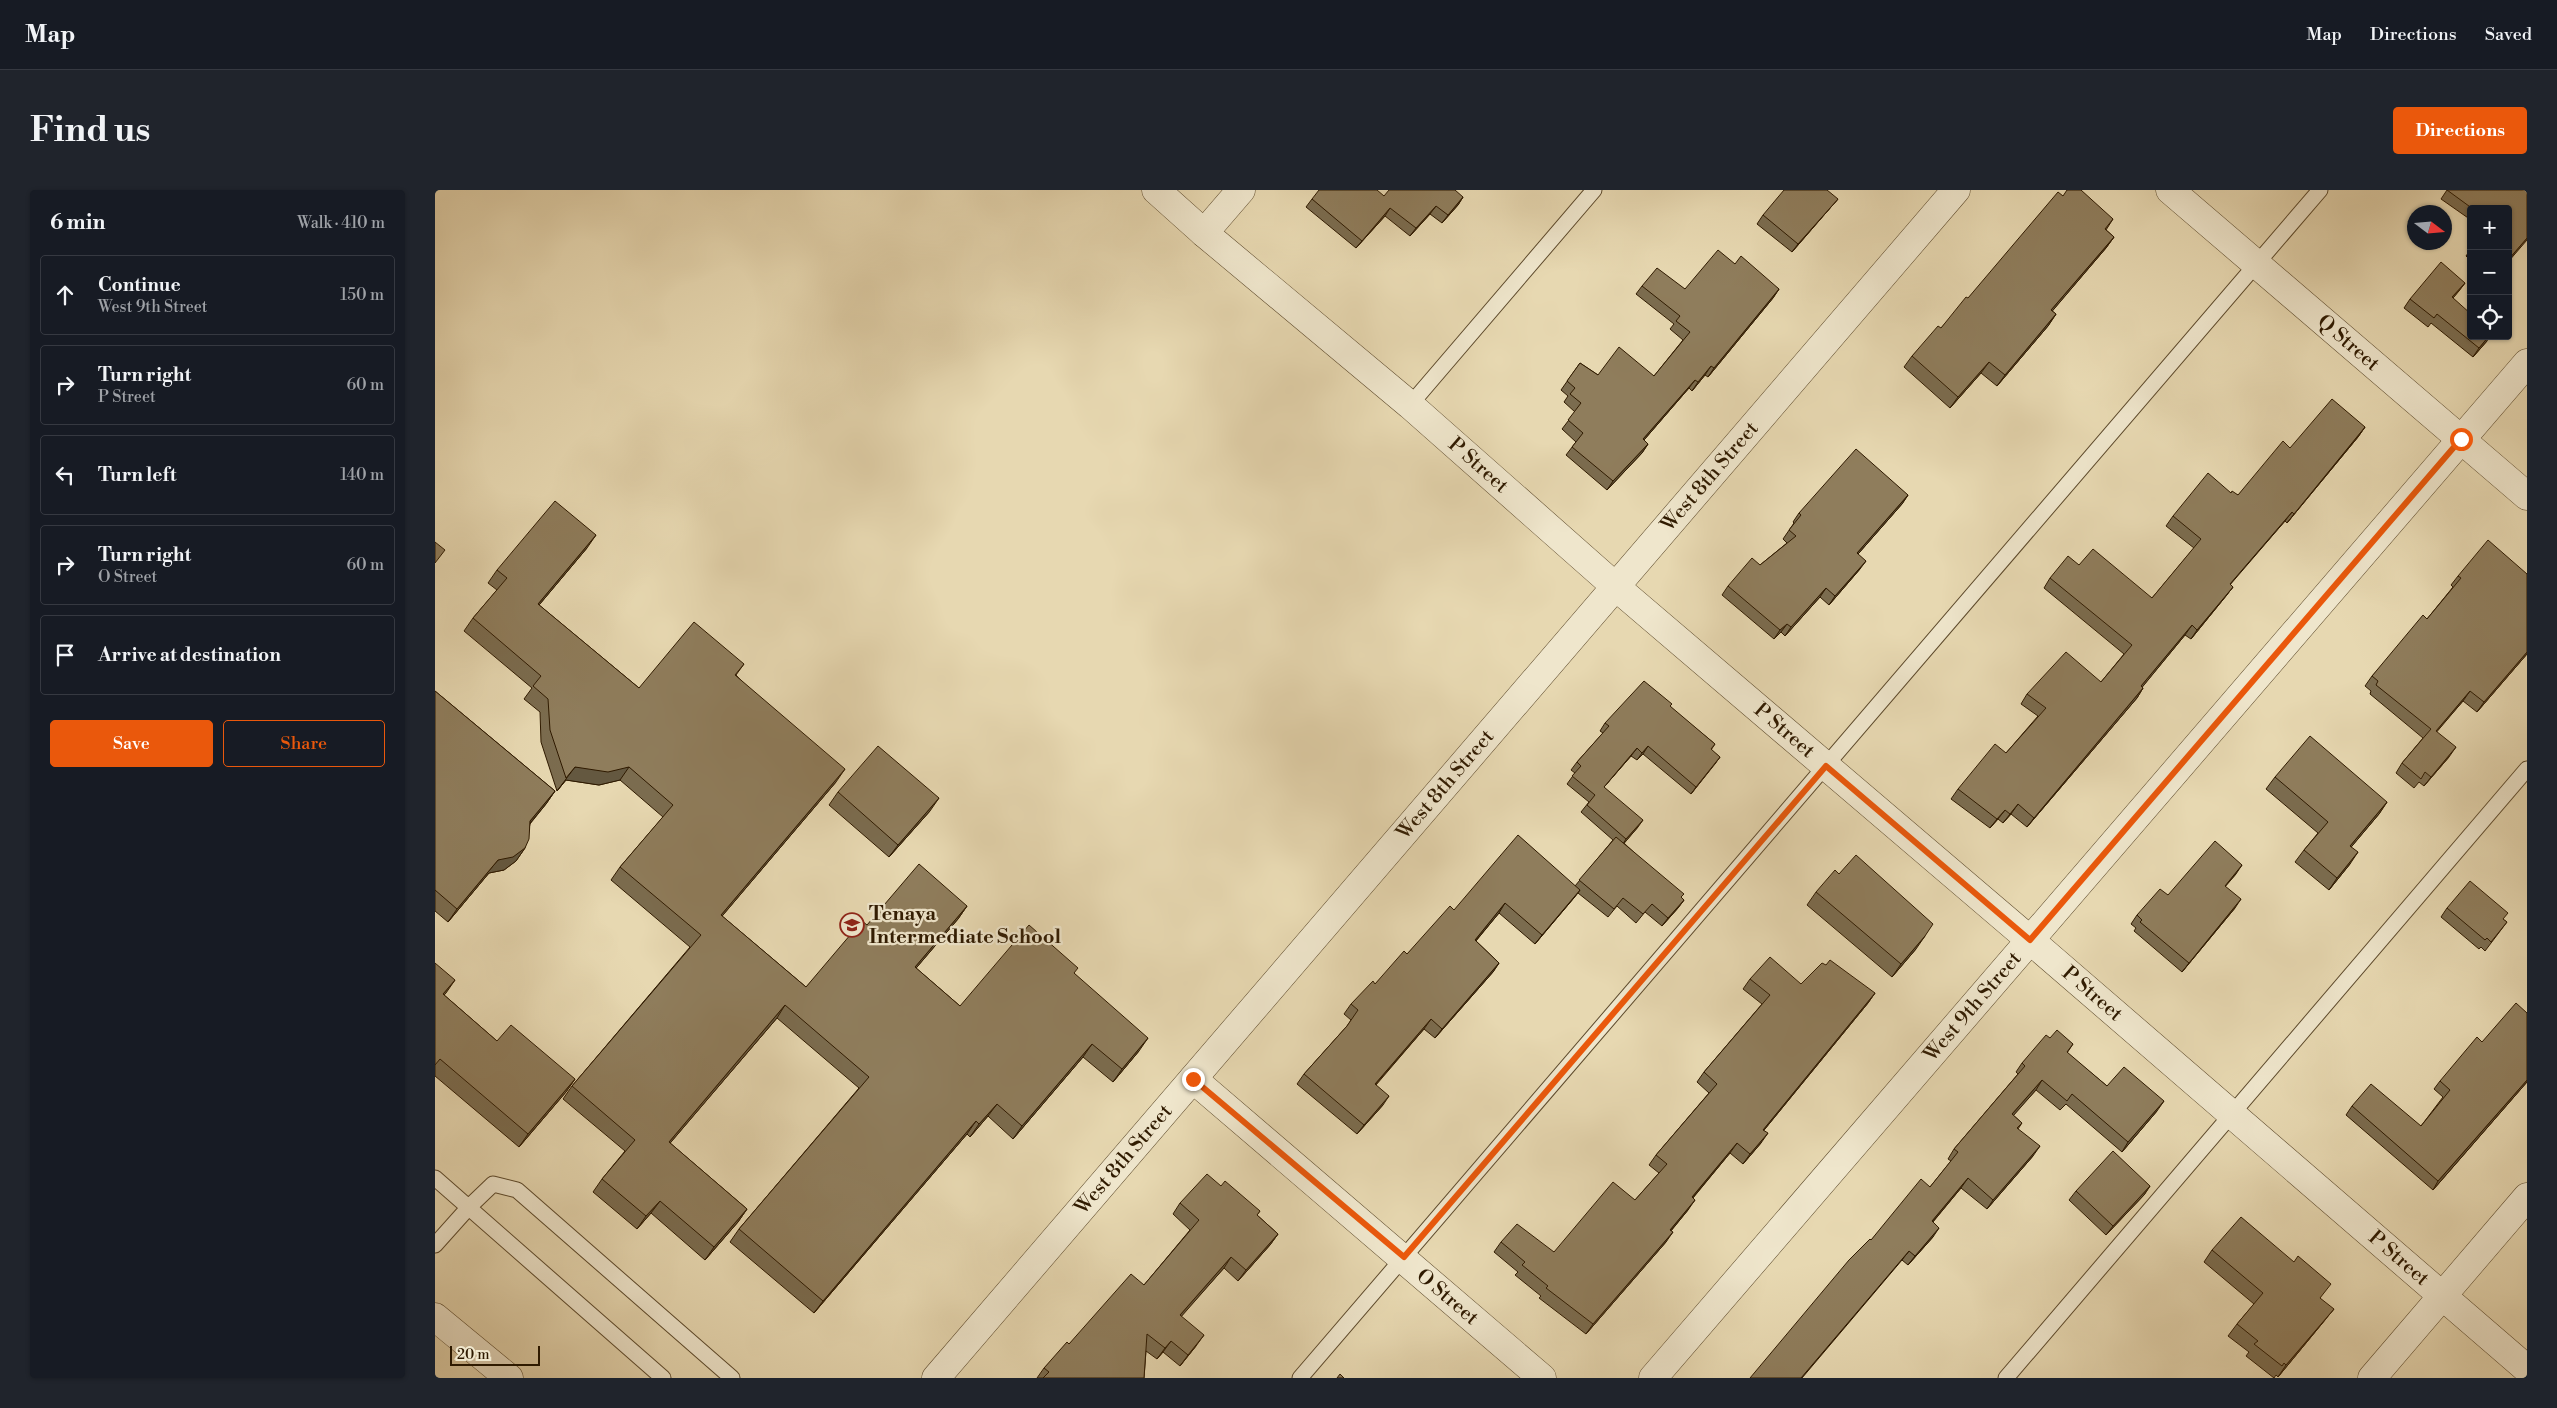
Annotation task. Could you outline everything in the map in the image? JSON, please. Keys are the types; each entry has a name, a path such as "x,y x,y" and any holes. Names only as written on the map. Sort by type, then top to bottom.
{"street":[{"name":"P Street","path":"1156,190 1203,233 1410,405 1616,587 2030,940 2527,1369"},
{"path":"1203,233 1241,190"},
{"name":"West 8th Street","path":"936,1378 1956,190"},
{"name":"Q Street","path":"2170,190 2527,496"},
{"name":"West 9th Street","path":"1653,1378 2527,362"},
{"name":"O Street","path":"1193,1079 1404,1257 1542,1378"},
{"path":"2372,1378 2527,1198"},
{"path":"435,1316 509,1378"}],"lane":[{"path":"1410,405 1593,190"},
{"path":"1300,1378 2320,190"},
{"path":"2006,1378 2527,769"},
{"path":"435,1178 663,1378"},
{"path":"435,1245 469,1207 493,1184 517,1190 732,1378"}],"building":[{"path":"1319,190 1377,190 1384,196 1389,190 1455,190 1463,197 1448,215 1436,206 1416,228 1390,208 1362,241 1312,199"},
{"path":"1784,190 1827,190 1838,199 1798,244 1763,215"},
{"path":"2067,190 2081,190 2113,219 2105,229 2114,237 2051,310 2056,314 2005,375 1989,362 1958,397 1912,356 1938,326 1941,328 1966,297 1968,298 2058,192 2063,196"},
{"path":"2447,190 2527,190 2527,238 2512,255 2512,205 2468,205"},
{"path":"1718,250 1735,264 1741,256 1779,289 1714,368 1711,366 1698,382 1695,380 1643,439 1648,444 1613,481 1572,447 1583,433 1568,420 1581,403 1570,394 1575,388 1567,381 1580,363 1598,375 1619,347 1654,376 1690,332 1676,321 1680,316 1642,286 1657,268 1685,289"},
{"path":"2441,262 2465,283 2452,297 2467,310 2467,338 2437,314 2434,318 2410,299"},
{"path":"2469,340 2486,340 2479,348"},
{"path":"2332,399 2365,427 2294,514 2292,512 2230,584 2233,587 2197,630 2192,625 2141,686 2143,688 2034,818 2018,804 2010,814 2005,810 1997,819 1958,789 1995,744 2006,753 2046,708 2027,694 2066,652 2101,682 2132,645 2050,578 2068,556 2079,565 2093,549 2152,598 2201,539 2173,516 2208,473 2231,493 2232,491 2238,495 2283,441 2290,448"},
{"path":"1856,449 1908,495 1857,553 1866,561 1835,596 1826,588 1791,627 1787,624 1780,630 1728,586 1752,558 1760,565 1796,536 1789,530 1801,515 1799,513"},
{"path":"555,501 596,535 538,604 639,688 694,622 744,664 735,675 845,769 721,915 806,987 862,921 867,925 919,864 967,906 915,967 960,1006 1029,925 1078,968 1074,973 1148,1038 1122,1069 1092,1044 1022,1126 997,1104 979,1124 976,1121 823,1301 739,1229 869,1077 785,1005 669,1142 747,1209 714,1247 660,1201 646,1216 602,1179 635,1140 572,1086 701,935 620,867 673,805 629,767 608,772 575,767 566,778 550,730 548,699 533,686 541,676 473,618 507,578 497,570"},
{"path":"2488,540 2527,574 2527,652 2484,702 2470,691 2436,731 2456,747 2431,777 2425,772 2421,779 2402,763 2431,729 2376,685 2378,681 2372,676 2423,615 2427,619 2461,578 2458,576"},
{"path":"435,542 445,550 435,563"},
{"path":"1644,681 1715,744 1711,749 1720,757 1696,787 1648,746 1642,753 1637,748 1604,787 1643,820 1626,839 1587,805 1595,795 1572,776 1581,766 1577,762 1609,726 1605,723"},
{"path":"435,691 555,791 530,821 529,839 525,848 513,857 498,860 457,909 435,890"},
{"path":"2310,736 2387,802 2350,846 2358,852 2337,878 2304,850 2328,822 2275,777"},
{"path":"878,746 939,798 898,845 838,792"},
{"path":"1518,835 1580,890 1542,935 1505,903 1475,940 1499,963 1442,1029 1431,1019 1375,1084 1389,1096 1364,1125 1304,1074 1347,1026 1358,1010 1351,1004 1373,981 1375,984 1404,951 1407,954 1450,906 1454,910"},
{"path":"1616,837 1684,894 1681,897 1684,900 1668,918 1652,904 1643,914 1623,898 1614,909 1579,880"},
{"path":"2215,841 2242,865 2225,886 2241,899 2189,963 2140,922 2142,920 2137,915 2160,889 2168,895"},
{"path":"1856,855 1933,924 1901,964 1816,892 1835,870 1839,874"},
{"path":"2470,881 2508,913 2503,919 2507,922 2491,942 2487,938 2485,940 2447,908"},
{"path":"1770,957 1801,984 1822,963 1826,965 1830,960 1875,993 1763,1130 1768,1133 1750,1154 1737,1143 1692,1197 1695,1200 1670,1230 1673,1232 1593,1324 1546,1288 1548,1286 1522,1265 1525,1262 1501,1242 1517,1224 1554,1252 1613,1182 1635,1200 1667,1164 1656,1155 1717,1084 1704,1072 1770,995 1750,979"},
{"path":"435,963 455,980 443,994 497,1041 511,1025 575,1079 528,1134 440,1059 435,1065"},
{"path":"2516,1003 2527,1013 2527,1080 2438,1181 2352,1106 2371,1084 2421,1126 2450,1090 2440,1081 2477,1037 2482,1042"},
{"path":"2057,1030 2073,1044 2067,1052 2107,1086 2124,1067 2164,1101 2128,1142 2072,1094 2067,1101 2042,1080 2012,1114 2022,1123 2017,1128 2040,1146 1993,1200 1968,1178 1932,1221 1939,1228 1915,1256 1909,1251 1801,1378 1750,1378 1849,1260 1871,1240 1921,1179 1930,1187 1958,1152 1954,1149 2025,1066 2022,1063 2046,1035 2050,1038"},
{"path":"2113,1151 2150,1186 2113,1226 2076,1191"},
{"path":"1207,1174 1221,1186 1225,1181 1260,1211 1257,1215 1278,1234 1246,1270 1231,1257 1180,1315 1204,1335 1188,1355 1171,1341 1165,1348 1147,1334 1144,1378 1043,1378 1049,1372 1044,1368 1067,1342 1069,1344 1131,1274 1144,1285 1199,1220 1180,1203"},
{"path":"2241,1217 2294,1262 2298,1256 2331,1284 2320,1298 2334,1309 2286,1365 2284,1363 2282,1366 2254,1344 2258,1341 2237,1324 2263,1293 2212,1250"}],"place":[{"name":"Tenaya Intermediate School","path":"852,925"}],"route":[{"path":"1193,1079 1404,1257 1826,766 2030,940 2461,439"}]}
